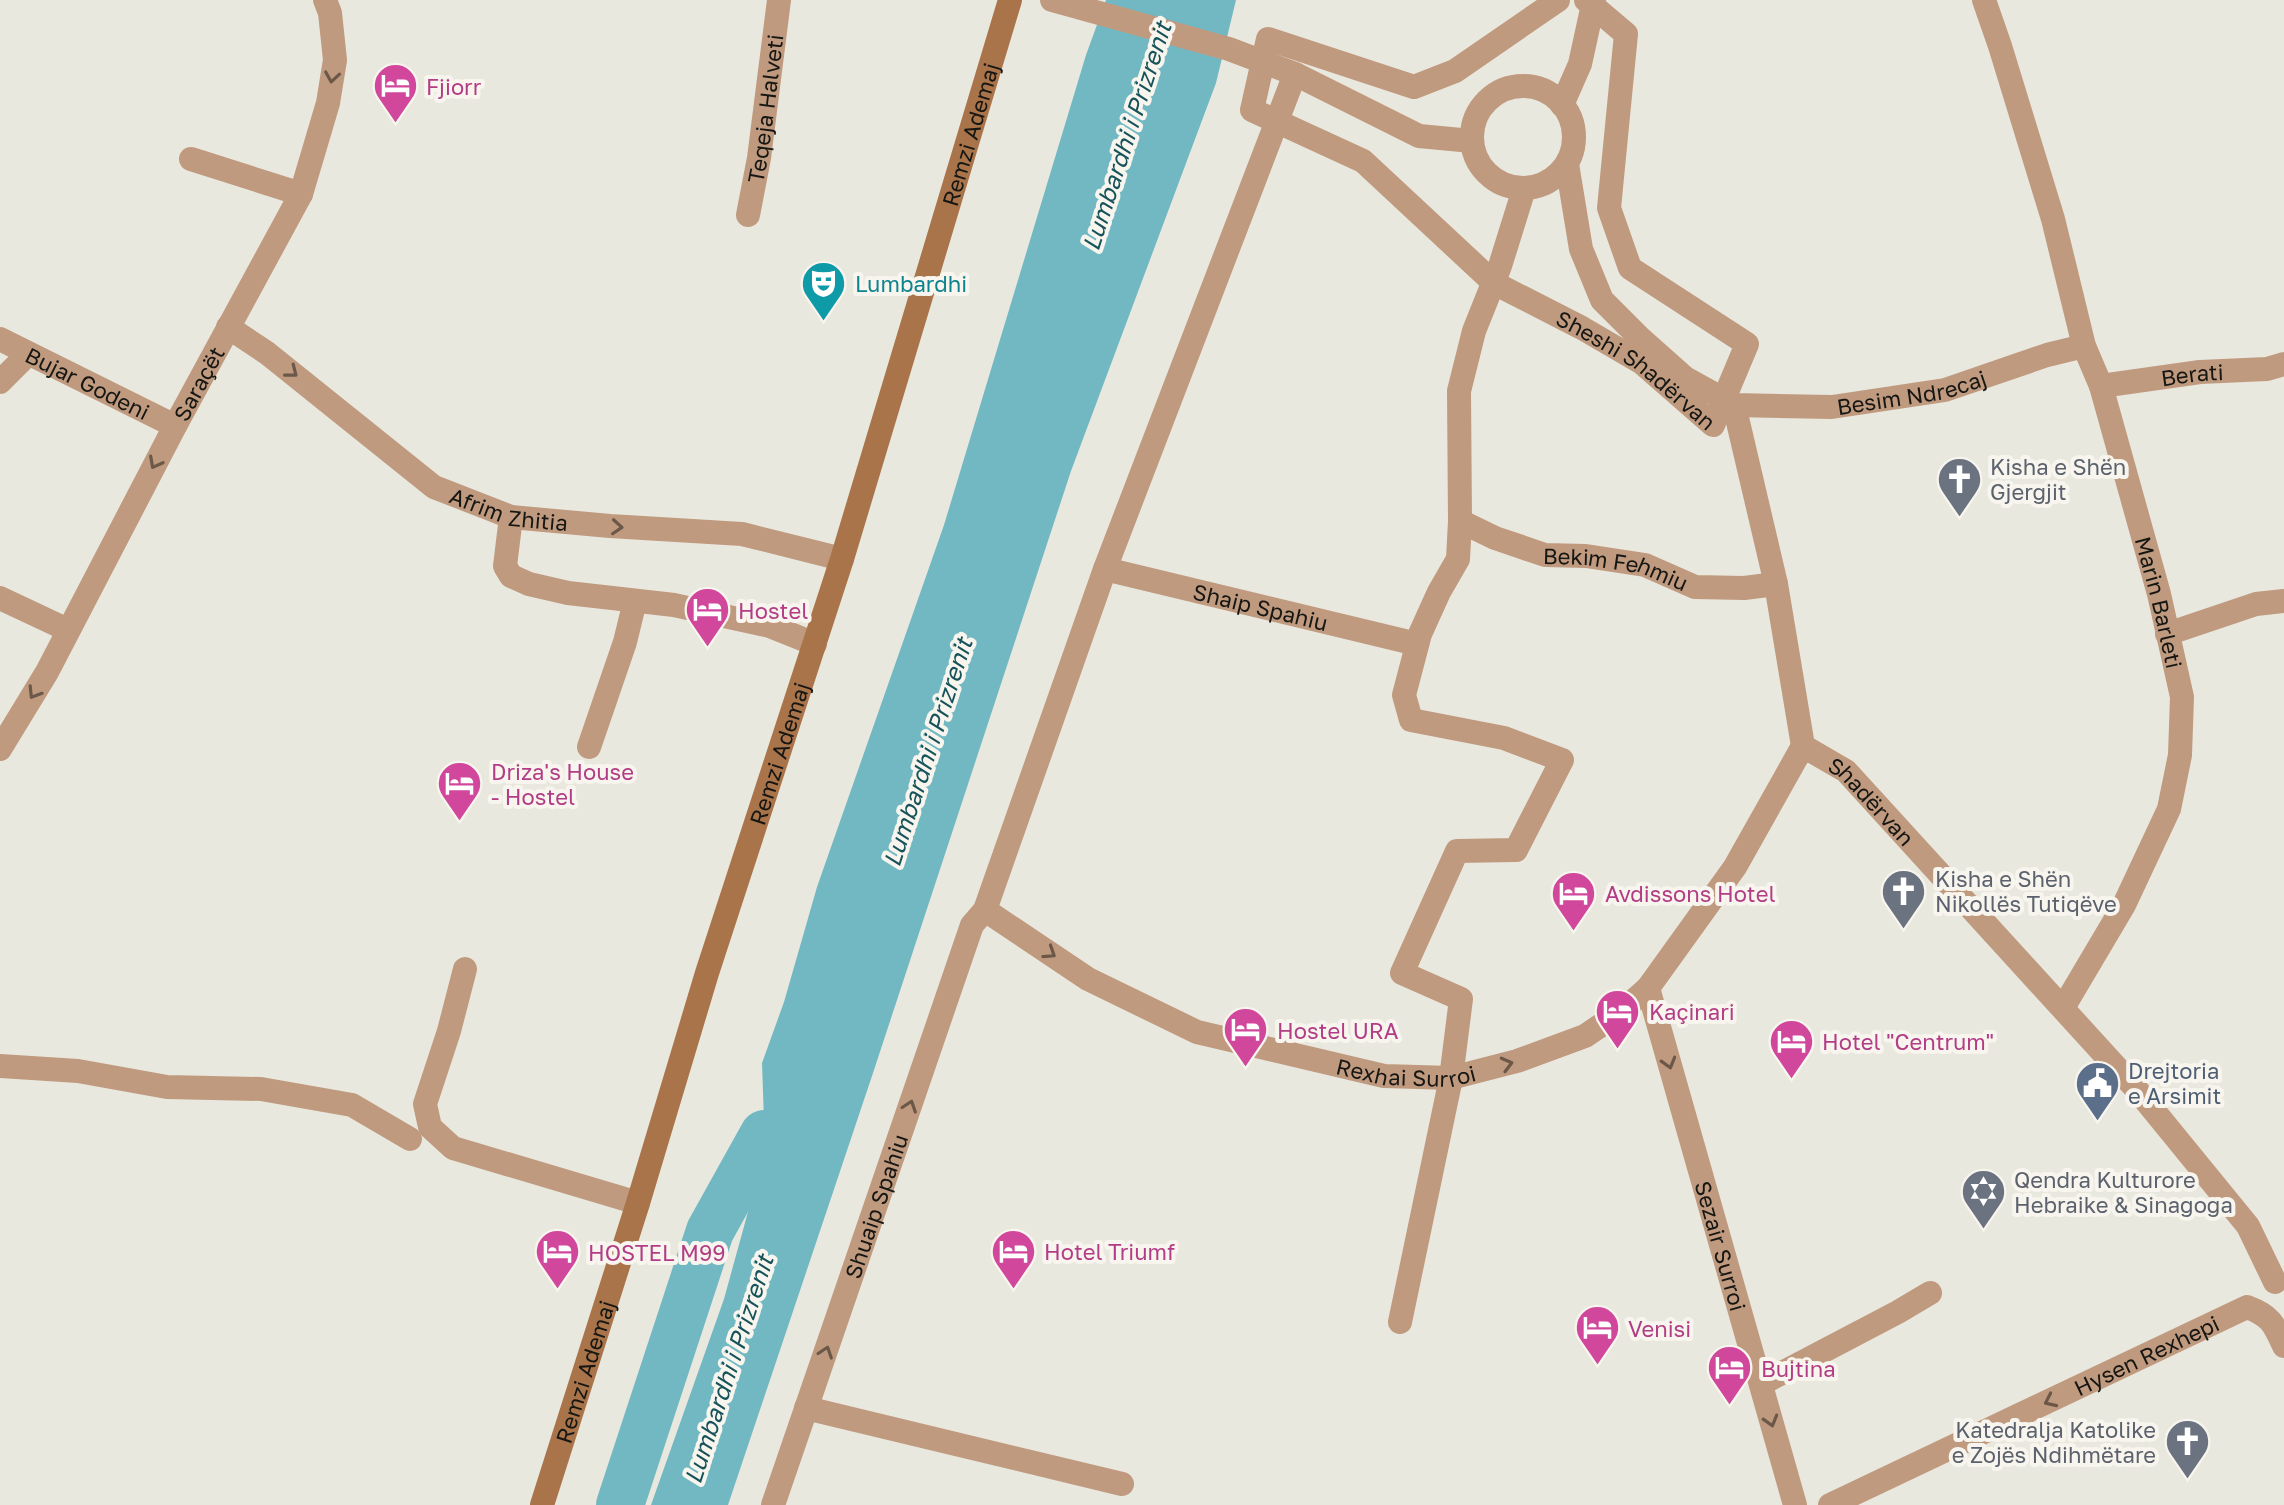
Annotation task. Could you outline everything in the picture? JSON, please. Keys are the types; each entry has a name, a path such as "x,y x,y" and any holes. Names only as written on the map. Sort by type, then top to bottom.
{"main road":[{"name":"Remzi Ademaj","path":"542,1505 707,973 842,559 1010,0"}],"street":[{"name":"Saraçët","path":"4,733 47,672 175,426 301,194 328,103 335,60 330,13 325,0"},
{"name":"Teqeja Halveti","path":"748,215 759,158 779,0"},
{"path":"1263,62 1268,39 1414,87 1455,71 1558,0"},
{"name":"Marin Barleti","path":"1984,0 2053,219 2084,346 2101,386 2159,594 2182,697 2180,755 2169,809 2124,905 2063,1008"},
{"path":"1057,2 1229,49 1295,74 1419,136 1472,141"},
{"path":"1562,105 1580,64 1591,2"},
{"name":"Sheshi Shadërvan","path":"1263,62 1252,110 1363,161 1494,283 1642,363 1713,425 1729,403 1747,344 1630,268 1609,208 1626,34 1591,2"},
{"name":"Shuaip Spahiu","path":"773,1505 972,925 985,910 1105,569 1295,74"},
{"path":"1525,85 1543,89 1562,105 1569,113 1575,130 1574,148 1567,164 1555,178 1524,189 1495,180 1484,170 1472,141 1473,126 1480,109 1492,96 1508,88 1525,85"},
{"path":"191,159 301,194"},
{"path":"1567,164 1581,249 1602,300 1685,378 1729,403"},
{"path":"1400,1322 1451,1078 1461,999 1402,973 1457,851 1516,850 1562,760 1504,738 1411,720 1404,695 1420,634 1458,559 1459,391 1474,331 1494,283 1524,189"},
{"name":"Afrim Zhitia","path":"228,327 305,382 434,487 511,517 742,534 842,559"},
{"name":"Bujar Godeni","path":"0,339 175,426"},
{"name":"Besim Ndrecaj","path":"1729,403 1832,407 1945,390 2047,355 2084,346"},
{"path":"0,382 28,354"},
{"name":"Berati","path":"2101,386 2200,372 2267,369 2284,364"},
{"name":"Shadërvan","path":"1729,403 1776,584 1803,746 1846,771 2137,1090 2248,1226 2280,1281"},
{"path":"511,517 505,566 511,576 529,584 568,593 674,605 770,626 815,644"},
{"name":"Bekim Fehmiu","path":"1460,521 1495,538 1545,555 1586,556 1645,565 1695,587 1744,588 1776,584"},
{"name":"Shaip Spahiu","path":"1105,569 1417,644"},
{"path":"0,598 68,630"},
{"path":"589,747 625,642 635,601"},
{"path":"2167,634 2256,604 2284,601"},
{"path":"1648,988 1735,867 1803,746"},
{"name":"Rexhai Surroi","path":"985,910 1088,979 1197,1032 1384,1076 1451,1078 1517,1061 1585,1036 1622,1011 1648,988"},
{"path":"465,969 425,1104 430,1127 453,1148 638,1203"},
{"name":"Sezair Surroi","path":"1648,988 1795,1505"},
{"path":"0,1066 78,1071 167,1087 261,1089 352,1105 410,1139"},
{"name":"Hysen Rexhepi","path":"1830,1505 2247,1307 2280,1281"},
{"path":"1761,1384 1930,1293"},
{"path":"2247,1307 2264,1313 2275,1324 2284,1346"},
{"path":"806,1408 1122,1484"}],"water":[{"name":"Lumbardhi i Prizrenit","path":"1106,0 1236,0 1216,83 1071,471 728,1505 651,1505 724,1299 765,1150 762,1063 784,1002 817,887 944,525 1086,55"}],"waterway":[{"path":"620,1505 710,1231 764,1134"}],"place":[{"name":"Fjiorr","path":"395,125"},
{"name":"Lumbardhi","path":"824,322"},
{"name":"Kisha e Shën Gjergjit","path":"1959,518"},
{"name":"Hostel","path":"707,649"},
{"name":"Driza's House - Hostel","path":"460,823"},
{"name":"Kisha e Shën Nikollës Tutiqëve","path":"1904,930"},
{"name":"Avdissons Hotel","path":"1574,932"},
{"name":"Kaçinari","path":"1618,1050"},
{"name":"Hostel URA","path":"1246,1069"},
{"name":"Hotel \"Centrum\"","path":"1791,1080"},
{"name":"Drejtoria e Arsimit","path":"2097,1122"},
{"name":"Qendra Kulturore Hebraike & Sinagoga","path":"1983,1231"},
{"name":"Hotel Triumf","path":"1013,1290"},
{"name":"HOSTEL M99","path":"557,1291"},
{"name":"Venisi","path":"1597,1367"},
{"name":"Bujtina","path":"1730,1407"},
{"name":"Katedralja Katolike e Zojës Ndihmëtare","path":"2187,1481"}]}
